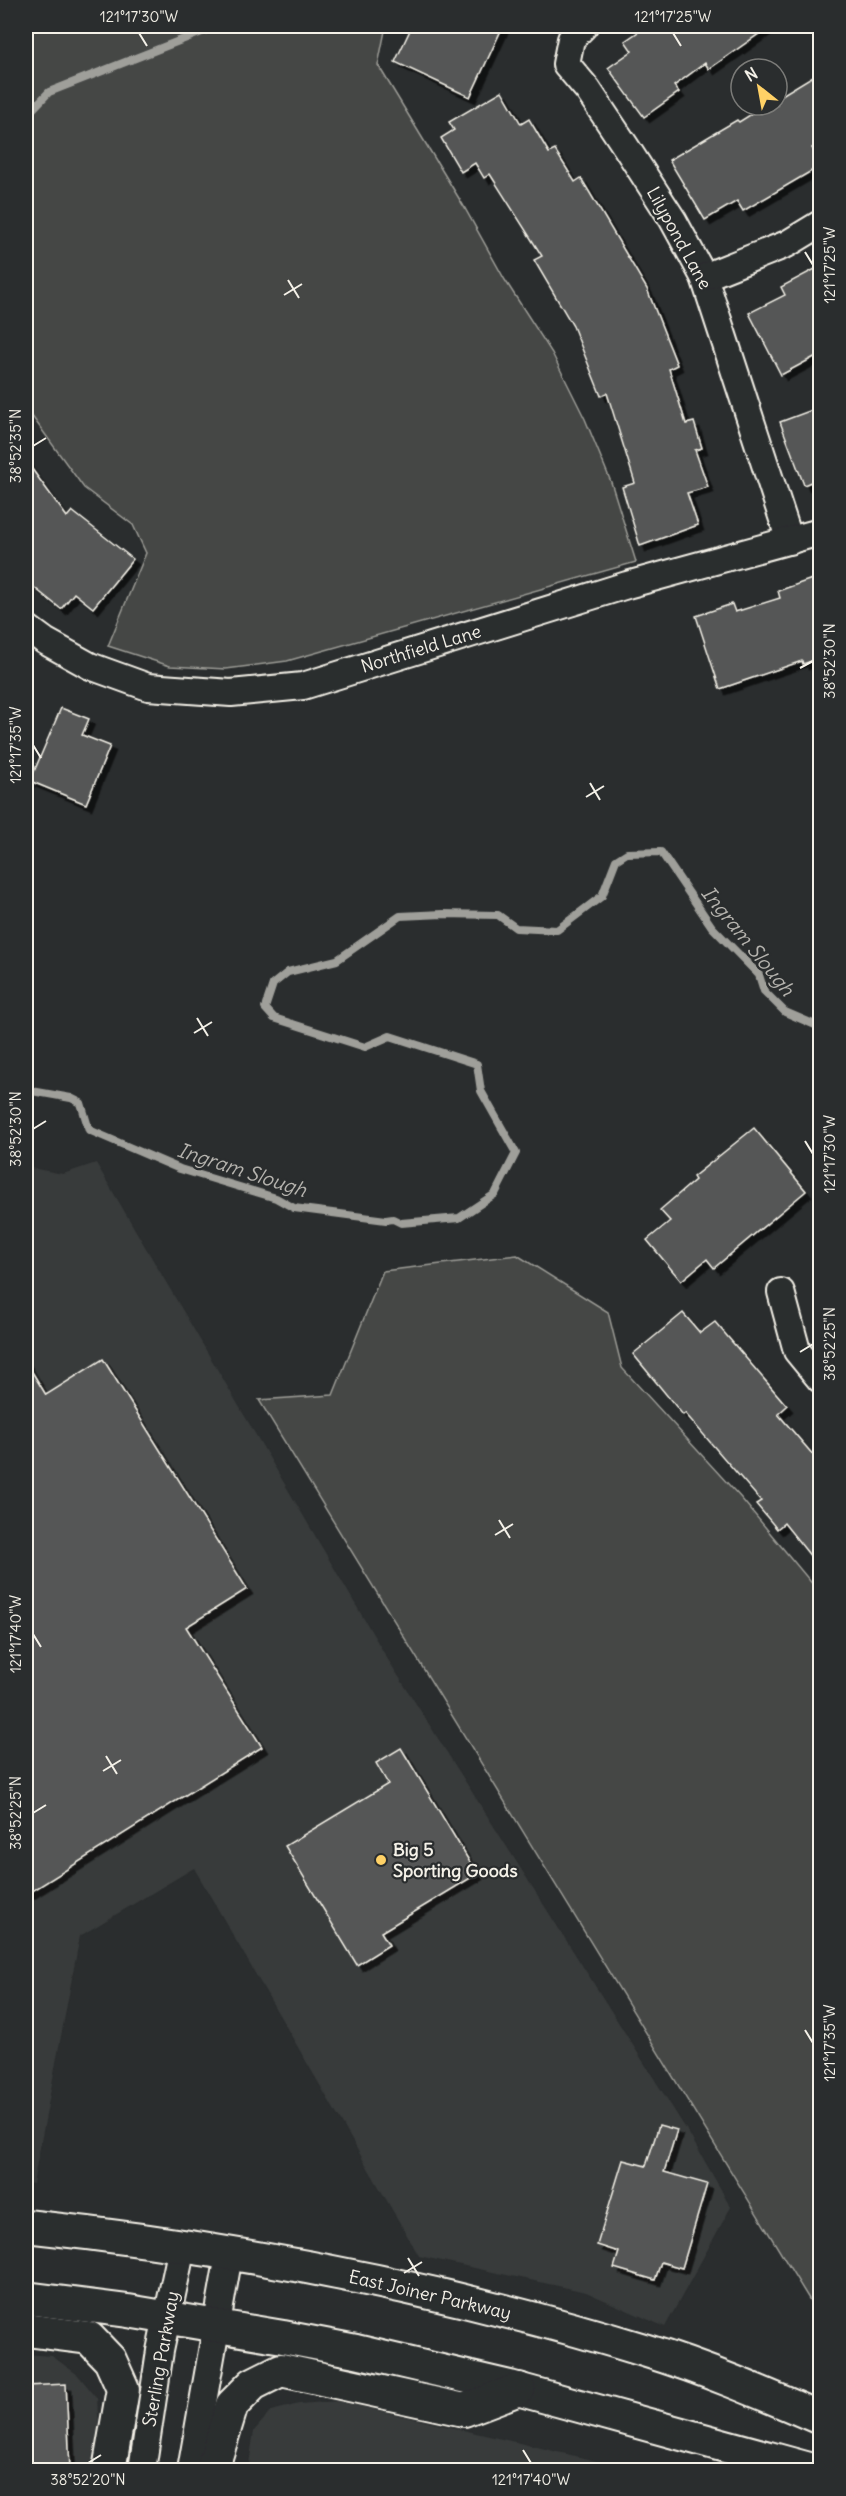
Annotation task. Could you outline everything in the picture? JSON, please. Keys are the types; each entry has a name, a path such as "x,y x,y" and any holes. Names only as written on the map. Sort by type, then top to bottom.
{"main road":[{"name":"East Joiner Parkway","path":"26,2226 182,2247 348,2275 490,2307 668,2358 820,2418"},
{"path":"26,2298 167,2318 356,2351 519,2390 813,2470"},
{"path":"26,2330 89,2338 110,2360 123,2388 110,2470"},
{"path":"212,2470 232,2405 253,2384 281,2370 464,2410 519,2390"}],"street":[{"name":"Lilypond Lane","path":"584,26 571,39 566,64 588,90 632,156 673,220 704,277 790,541"},
{"path":"704,277 787,244 820,224"},
{"name":"Northfield Lane","path":"26,627 90,666 148,687 231,693 303,686 627,585 820,532"},
{"path":"781,1292 797,1351 820,1379"},
{"name":"Sterling Parkway","path":"142,2470 167,2318 182,2247"},
{"path":"191,2470 228,2255"}],"shaded area":[{"path":"26,26 386,26 378,65 463,205 505,280 552,353 585,419 611,482 636,562 287,661 226,669 170,666 108,646 146,553 133,525 84,488 26,408"},
{"path":"96,1163 387,1658 688,2132 731,2207 665,2327 586,2292 419,2256 194,1868 80,1936 33,2184 26,2183 26,1167 63,1174"},
{"path":"517,1255 608,1312 622,1368 741,1498 820,1593 820,2317 259,1400 333,1395 383,1271"},
{"path":"26,2354 52,2356 78,2375 97,2398 99,2429 96,2470 26,2470"},
{"path":"338,2401 635,2470 248,2470 254,2431 271,2411 299,2404"}],"building":[{"path":"412,26 503,26 470,97 395,62"},
{"path":"647,26 770,26 709,69 705,63 674,86 679,92 644,117 608,68 632,51 625,41"},
{"path":"813,76 820,88 820,143 812,148 820,160 820,166 743,211 737,201 705,220 669,160 737,120 739,122 747,117 789,117 789,91"},
{"path":"502,91 521,124 529,119 549,153 555,150 575,182 581,178 647,289 677,365 669,369 686,424 694,422 702,448 695,450 708,487 687,493 698,525 640,546 622,487 635,483 607,393 601,396 573,326 534,260 542,256 490,174 484,178 475,163 461,172 441,138 454,130 449,122"},
{"path":"815,269 820,280 820,354 781,375 749,313 785,295 781,287"},
{"path":"820,407 820,478 804,485 780,422"},
{"path":"26,461 67,517 72,511 133,559 93,608 74,593 61,609 26,581"},
{"path":"812,579 820,603 820,658 803,664 802,661 720,689 696,616 732,604 735,612 780,598 778,591"},
{"path":"61,708 89,719 82,735 110,746 86,804 30,781"},
{"path":"754,1128 806,1191 714,1268 707,1259 681,1281 647,1240 670,1221 660,1210 695,1180 693,1177"},
{"path":"683,1313 700,1333 715,1322 787,1406 778,1414 820,1463 820,1568 784,1523 777,1529 756,1504 761,1501 685,1413 683,1415 633,1354"},
{"path":"103,1359 247,1589 186,1627 262,1747 26,1895 26,1362 46,1395"},
{"name":"Big 5 Sporting Goods","path":"401,1748 477,1874 381,1932 389,1945 357,1965 285,1846 388,1784 376,1763"},
{"path":"659,2125 677,2130 664,2172 707,2184 682,2268 661,2262 655,2280 614,2268 619,2252 597,2245 623,2160 646,2166"},
{"path":"66,2384 70,2470 26,2470 26,2386"}],"waterway":[{"name":"Ingram Slough","path":"26,116 49,92 217,26"},
{"name":"Ingram Slough","path":"26,1090 71,1098 81,1103 89,1130 180,1169 276,1198 294,1208 393,1219 401,1223 459,1218 495,1194 516,1153 481,1091 477,1064 390,1036 365,1047 274,1018 265,1008 273,984 288,972 337,960 400,916 498,915 516,928 557,930 602,896 616,860 627,853 661,852 712,927 759,975 764,991 785,1012 820,1027"}],"place":[{"name":"Big 5 Sporting Goods","path":"381,1860"}]}
